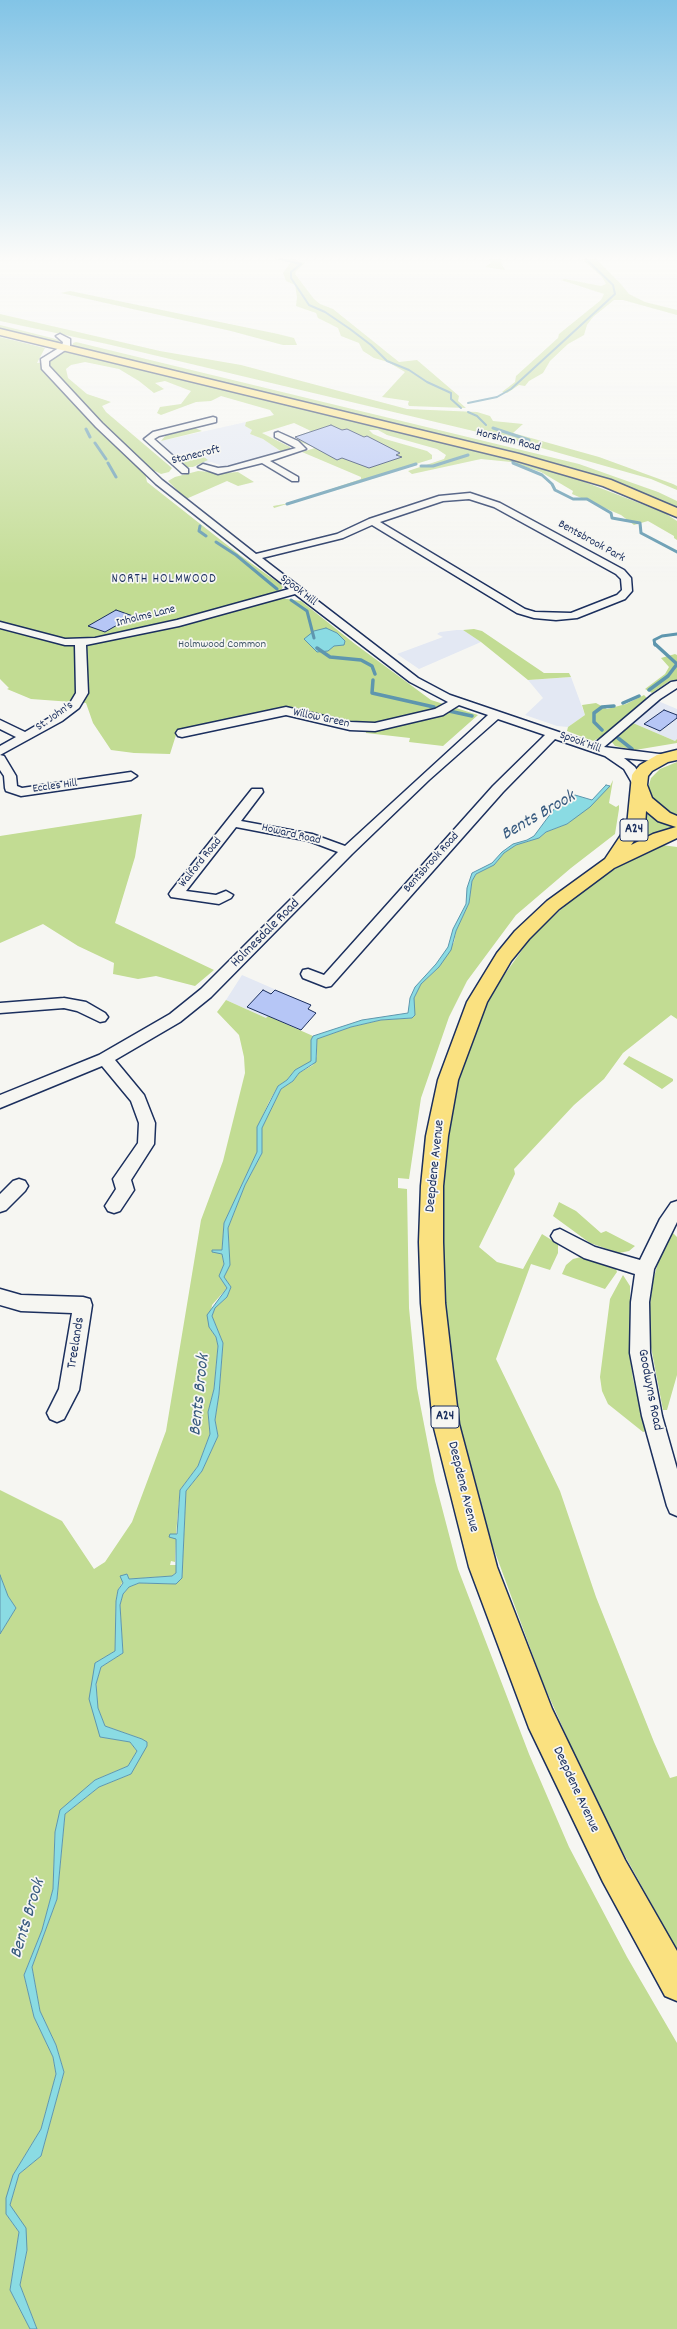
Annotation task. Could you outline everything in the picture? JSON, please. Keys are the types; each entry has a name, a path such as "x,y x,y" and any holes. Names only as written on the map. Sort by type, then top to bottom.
{"highway":[{"name":"Horsham Road","path":"151,368 549,465 607,483 677,513"},
{"name":"Horsham Road","path":"193,368 522,446"},
{"name":"Deepdene Avenue","path":"608,864 636,826 640,775 646,768 670,756"},
{"path":"639,787 644,800 651,807 664,817 677,822"},
{"name":"Deepdene Avenue","path":"677,832 659,838 608,864 554,905 522,935 504,957 477,1002 448,1080 437,1136 432,1186 433,1303 446,1424 482,1567 540,1717 614,1871 677,1984"}],"street":[{"name":"Spook Hill","path":"46,368 99,426 156,479 296,590 414,680 430,690 458,701 609,753 629,767 639,787"},
{"path":"185,471 148,439 156,434 213,420"},
{"path":"203,467 218,471 229,470 302,449 296,443 278,435"},
{"name":"Stanecroft","path":"156,479 241,457"},
{"path":"264,461 296,479"},
{"name":"Bentsbrook Park","path":"257,559 340,536 372,521 442,498 462,496 485,500 620,572 626,578 628,584 627,591 621,597 572,616 556,617 534,615 521,611 372,521"},
{"name":"Inholms Lane","path":"0,625 50,639 80,642 120,637 296,590"},
{"name":"St. John's","path":"0,751 75,705 82,693 80,642"},
{"path":"596,748 656,697 675,684"},
{"name":"Willow Green","path":"182,733 286,711 350,726 375,727 440,712 458,701"},
{"name":"Holmesdale Road","path":"0,1102 105,1059 175,1018 206,993 347,851 425,777 496,714"},
{"path":"0,724 25,737"},
{"name":"Bentsbrook Road","path":"308,974 326,982 498,789 554,733"},
{"name":"Spook Hill","path":"609,753 670,756"},
{"name":"Eccles Hill","path":"0,759 10,776 11,788 21,792 131,776"},
{"name":"Walford Road","path":"226,895 219,900 176,894 257,792"},
{"name":"Howard Road","path":"233,823 312,838 347,851"},
{"path":"0,1008 64,1003 81,1006 100,1017"},
{"path":"105,1059 138,1099 146,1122 146,1144 122,1179 125,1190 114,1206"},
{"path":"0,1205 19,1186"},
{"name":"Goodwyns Road","path":"677,1208 659,1238 645,1269 640,1302 640,1353 652,1416 677,1506"},
{"path":"560,1236 590,1253 645,1269"},
{"name":"Treelands","path":"0,1297 21,1303 83,1305 69,1390 57,1413"}],"shaded area":[{"path":"246,422 245,426 252,430 250,434 263,439 282,452 263,458 220,467 220,465 211,462 185,467 158,444 161,441"},
{"path":"463,630 481,642 419,669 397,654 443,637 437,634 440,632"},
{"path":"571,677 585,715 568,727 557,726 525,715 543,698 528,680"},
{"path":"658,701 677,709 677,739 675,741 633,723"},
{"path":"242,975 311,1005 308,1009 316,1013 301,1030 266,1018 226,1000"}],"green space":[{"name":"Holmwood Common","path":"0,368 68,368 66,369 68,378 87,394 111,402 102,406 106,412 172,468 169,472 161,474 155,471 145,473 147,482 241,556 283,586 282,589 275,594 281,598 301,601 355,644 431,700 478,715 443,746 409,742 410,738 366,733 365,724 289,708 271,710 179,732 176,735 170,754 134,753 111,750 93,723 86,703 31,699 7,689 9,688 0,679"},
{"name":"Holmwood Common","path":"113,368 142,368 493,453 564,474 665,513 677,521 677,540 674,536 648,521 634,525 621,515 572,494 573,491 541,472 511,462 481,459 412,474 408,471 444,459 446,455 437,449 387,435 378,430 369,430 373,434 385,439 427,451 432,455 432,459 274,508 273,506 290,503 361,479 361,477 302,452 315,448 296,440 299,439 295,437 311,431 294,423 262,433 290,447 290,449 282,452 263,439 250,434 252,430 245,426 246,422 274,415 270,410 221,396 211,401 196,402 161,415 157,413 160,407 181,404 191,391 165,381 155,383 164,389 154,393 139,381 119,369"},
{"path":"158,368 182,368 579,464 658,492 677,501 677,510 626,487 552,463"},
{"path":"207,368 251,368 407,409 477,412 490,416 493,421 523,424 513,433 599,457 673,484 677,486 677,490 651,479 524,443"},
{"path":"398,368 426,368 459,396 458,401 466,408 409,406 409,401 382,397 405,372"},
{"path":"525,368 546,368 543,373 529,381 525,386 519,385 507,393 502,392 515,382 516,376"},
{"path":"195,428 202,431 161,441 166,435"},
{"path":"188,457 192,460 204,457 208,460 193,467 185,467 178,462 180,459"},
{"path":"198,471 224,473 238,472 254,482 238,486 227,481 186,499 168,481 175,477"},
{"path":"474,629 482,631 544,673 569,673 571,677 528,680 481,642 463,630"},
{"path":"675,654 677,655 677,683 671,680 652,693 645,689 665,674 669,667 661,658"},
{"path":"644,695 647,698 603,736 593,741 567,731 568,727 585,715 582,705 596,703 607,709 626,704"},
{"path":"633,723 675,741 677,739 677,743 635,750 615,746 611,741"},
{"path":"677,762 677,815 663,808 653,798 648,788 651,778 660,769"},
{"path":"613,780 609,803 616,807 619,805 615,834 571,868 516,915 467,981 449,1017 421,1098 409,1179 398,1178 398,1188 407,1189 409,1308 417,1388 435,1481 458,1569 529,1754 569,1847 627,1957 677,2043 677,2329 37,2329 20,2285 27,2250 10,2205 19,2174 41,2156 64,2072 56,2045 40,2011 32,1967 57,1899 65,1814 99,1787 131,1774 142,1739 105,1726 98,1708 96,1684 101,1667 123,1653 120,1605 123,1594 129,1587 139,1583 176,1584 182,1578 186,1491 202,1471 218,1436 215,1420 219,1394 223,1343 212,1316 215,1308 227,1297 231,1287 224,1277 230,1264 228,1228 245,1185 262,1153 262,1128 281,1089 293,1081 299,1073 313,1065 317,1056 317,1039 351,1027 381,1020 412,1018 414,998 421,984 439,967 454,942 456,931 469,903 472,881 476,874 494,865 504,853 516,845 539,838 546,832 567,824 610,786"},
{"path":"645,812 662,823 673,827 643,840 640,839 646,824"},
{"path":"142,814 135,857 115,923 214,970 195,986 156,976 138,979 113,974 114,963 78,946 43,924 0,943 0,836"},
{"path":"662,845 677,847 677,1019 671,1015 623,1053 604,1079 574,1105 514,1169 515,1174 479,1247 497,1262 523,1269 542,1234 558,1244 558,1253 550,1270 531,1264 496,1359 560,1491 596,1597 654,1742 670,1778 677,1776 677,1950 598,1807 543,1683 492,1544 455,1405 443,1303 441,1186 451,1100 471,1034 500,981 532,936 578,894 621,865"},
{"path":"226,1000 266,1018 268,1016 313,1036 311,1040 311,1061 295,1070 287,1080 278,1086 269,1102 257,1128 257,1152 224,1223 222,1250 212,1250 222,1254 224,1264 219,1276 227,1288 212,1305 209,1327 216,1337 218,1346 214,1389 208,1412 210,1434 198,1466 180,1490 176,1534 169,1537 176,1538 175,1562 171,1561 170,1565 176,1565 176,1573 172,1576 129,1579 127,1574 118,1590 116,1601 115,1651 95,1663 100,1737 130,1742 137,1751 128,1766 95,1780 61,1810 55,1832 53,1889 42,1930 24,1975 34,2017 53,2057 56,2074 41,2129 13,2175 6,2214 19,2232 10,2290 30,2329 0,2329 0,1634 16,1608 8,1596 0,1575 0,1490 62,1521 94,1569 105,1562 132,1522 166,1431 201,1220 223,1161 245,1073 244,1057 239,1035 217,1012"},
{"path":"629,1056 673,1079 673,1081 662,1089 623,1064"},
{"path":"559,1202 576,1211 601,1233 606,1231 635,1246 629,1251 619,1253 590,1243 553,1216"},
{"path":"671,1231 677,1237 677,1375 667,1410 663,1410 651,1347 648,1319 653,1281 660,1255"},
{"path":"581,1257 591,1258 616,1269 617,1272 605,1289 562,1274 566,1265 573,1259"},
{"path":"623,1275 630,1286 630,1357 633,1379 646,1431 643,1432 608,1404 602,1391 600,1377 610,1299"}],"water":[{"path":"326,628 337,633 345,641 344,645 334,646 328,651 317,652 304,639 314,631"},
{"path":"606,785 610,786 590,807 567,824 546,832 539,838 516,845 504,853 494,865 476,874 472,881 469,903 456,931 451,950 439,967 421,984 414,998 415,1015 412,1018 381,1020 351,1027 317,1039 316,1062 299,1073 293,1081 281,1089 262,1128 262,1153 245,1185 228,1228 230,1265 224,1277 231,1287 227,1297 215,1308 212,1316 223,1343 219,1394 215,1420 218,1436 202,1471 186,1491 182,1578 176,1584 139,1583 129,1587 123,1594 120,1605 123,1653 101,1667 96,1684 98,1708 105,1726 142,1739 147,1742 147,1746 131,1774 99,1787 65,1814 57,1899 32,1967 40,2011 56,2045 64,2072 41,2156 19,2174 10,2205 26,2228 27,2250 20,2285 37,2329 30,2329 10,2290 19,2232 6,2214 6,2198 13,2175 41,2129 56,2074 53,2057 34,2017 24,1975 42,1930 53,1889 55,1832 60,1810 95,1780 128,1766 137,1751 130,1742 100,1737 89,1699 95,1663 115,1651 116,1601 118,1590 123,1583 120,1576 127,1574 129,1579 172,1576 176,1573 176,1539 169,1537 170,1534 177,1534 180,1490 198,1466 210,1434 208,1412 214,1389 218,1346 216,1337 209,1327 207,1315 227,1288 219,1276 224,1264 222,1254 212,1252 212,1250 222,1250 224,1223 257,1152 257,1127 278,1086 287,1080 295,1070 311,1061 311,1040 313,1036 362,1020 408,1013 410,998 415,987 436,964 448,947 453,929 466,904 467,888 472,873 492,863 502,852 513,844 527,840 534,836 557,805 575,795 592,800"},
{"path":"0,1575 8,1596 16,1608 0,1634"}],"building":[{"path":"331,425 342,430 347,429 364,437 367,436 400,453 396,455 402,457 369,468 342,458 337,460 295,437"},
{"path":"116,610 133,616 105,632 88,626"},
{"path":"664,710 677,715 677,718 660,731 644,724"},
{"path":"263,990 271,994 275,990 311,1005 308,1009 316,1013 301,1030 247,1007"}],"waterway":[{"path":"403,368 427,382 451,393 451,399 461,408"},
{"name":"Bents Brook","path":"468,403 497,397 511,389 534,368"},
{"name":"Bents Brook","path":"468,412 477,416 486,425"},
{"name":"Bents Brook","path":"493,428 529,440 528,444"},
{"path":"86,429 90,437"},
{"path":"95,443 106,459"},
{"path":"421,466 433,466 468,455"},
{"name":"Bents Brook","path":"513,461 513,463 542,475 552,484 555,490 573,499 587,499 611,513 612,518 640,523 641,533 677,552"},
{"path":"108,463 116,477"},
{"path":"287,504 416,464"},
{"path":"200,526 199,531 206,536"},
{"path":"216,542 236,555 277,589"},
{"path":"291,600 307,611 314,638"},
{"name":"Bents Brook","path":"655,645 654,640 662,636 677,634"},
{"name":"Bents Brook","path":"649,690 668,676 677,664 655,644"},
{"path":"317,648 330,657 361,660 372,666 375,674"},
{"path":"373,680 372,693 434,707"},
{"name":"Bents Brook","path":"623,703 639,696"},
{"name":"Bents Brook","path":"602,730 594,722 594,713 602,707 614,706"},
{"path":"449,711 472,716"},
{"name":"Bents Brook","path":"618,738 632,749"}],"district":[{"name":"NORTH HOLMWOOD","path":"164,580"}]}
